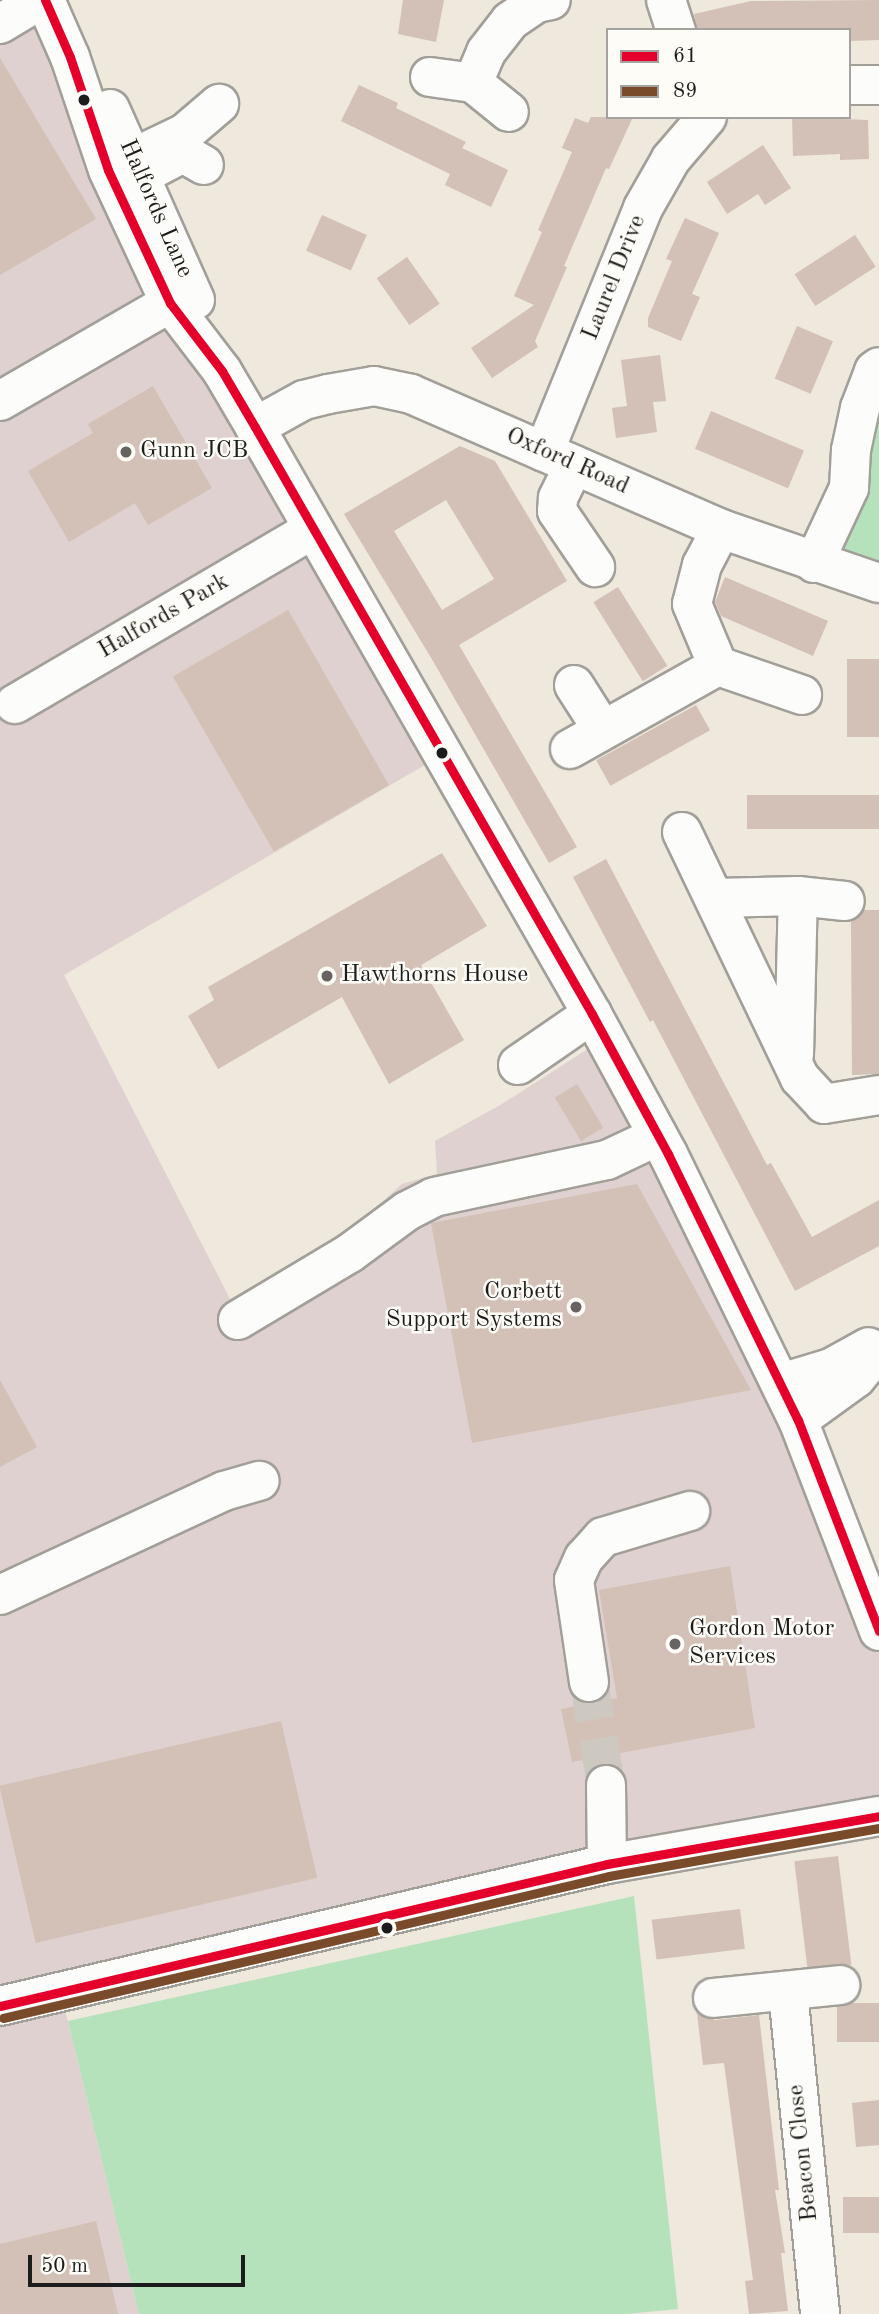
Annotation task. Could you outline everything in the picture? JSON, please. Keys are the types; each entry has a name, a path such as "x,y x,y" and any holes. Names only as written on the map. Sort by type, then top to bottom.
{"street":[{"path":"0,24 43,0"},
{"name":"Halfords Lane","path":"43,0 125,173 193,294 222,371"},
{"path":"473,83 486,52 510,21 537,3 551,0"},
{"path":"666,0 675,28"},
{"path":"430,77 473,83 509,112"},
{"path":"851,85 879,85"},
{"path":"125,173 185,133 219,104"},
{"name":"Laurel Drive","path":"595,567 557,511 559,458 643,208 671,159 705,119"},
{"path":"125,173 183,153 204,165"},
{"name":"Halfords Lane","path":"125,173 170,303 222,371 592,1014 658,1136 798,1420 879,1632"},
{"path":"0,401 170,303"},
{"path":"814,563 849,488 851,450 860,408 874,371 879,367"},
{"name":"Oxford Road","path":"255,428 304,400 374,386 411,394 721,529 879,583"},
{"path":"718,666 692,604 702,565 721,529"},
{"name":"Halfords Park","path":"15,704 312,530"},
{"path":"570,749 718,666 802,695"},
{"path":"574,685 602,729"},
{"path":"682,832 800,1078 824,1104 879,1095"},
{"path":"715,898 798,896 845,901"},
{"path":"794,1064 798,896"},
{"path":"518,1065 592,1014"},
{"path":"238,1320 350,1253 407,1211 434,1197 607,1160 658,1136"},
{"path":"781,1383 831,1368 879,1342"},
{"path":"798,1420 856,1378 879,1351"},
{"path":"0,1595 224,1491 260,1481"},
{"path":"589,1682 574,1580 584,1558 603,1537 690,1511"},
{"path":"606,1786 607,1864"},
{"path":"0,2006 607,1864 879,1816"},
{"path":"713,1998 840,1985"},
{"name":"Beacon Close","path":"788,1992 820,2314"}],"shaded area":[{"path":"0,0 45,0 194,320 442,755 64,975 230,1299 349,1231 402,1184 437,1174 435,1141 502,1104 605,1038 879,1631 879,1816 58,1992 68,2021 139,2314 0,2314"}],"green space":[{"path":"879,390 879,565 838,549 871,450 866,420"},
{"path":"634,1896 678,2309 626,2314 139,2314 68,2021"}],"building":[{"path":"403,0 444,0 436,42 398,34"},
{"path":"879,0 879,40 851,41 851,28 697,28 694,14 751,1"},
{"path":"0,58 96,219 0,275"},
{"path":"359,85 398,103 396,108 466,142 462,148 508,170 491,207 445,185 450,174 341,121"},
{"path":"591,117 632,119 609,169 606,168 564,266 567,267 535,341 538,347 492,378 471,348 534,305 514,296 542,232 538,230 572,152 562,148 575,118 588,123"},
{"path":"792,119 868,120 869,159 840,160 840,154 793,156"},
{"path":"763,145 791,188 765,205 758,194 727,214 707,182"},
{"path":"322,215 367,235 351,271 306,251"},
{"path":"685,218 719,233 692,294 700,297 681,341 648,327 648,318 672,261 666,259"},
{"path":"855,235 876,267 815,306 795,274"},
{"path":"407,257 440,304 409,325 377,278"},
{"path":"797,326 833,341 811,394 775,378"},
{"path":"660,355 666,401 653,402 657,432 616,438 612,408 627,406 621,360"},
{"name":"Gunn JCB","path":"153,386 212,488 148,525 135,503 69,542 28,471 93,433 88,424"},
{"path":"711,411 804,450 788,488 695,449"},
{"path":"460,446 495,461 567,581 459,645 577,847 549,863 433,661 344,514","holes":["446,500 494,579 442,610 394,531"]},
{"path":"725,577 828,621 813,656 721,616 715,602"},
{"path":"618,587 667,666 643,681 593,602"},
{"path":"288,610 389,785 274,851 173,676"},
{"path":"847,659 879,659 879,737 847,737"},
{"path":"696,705 710,730 610,786 596,760"},
{"path":"747,795 879,795 879,829 747,829"},
{"name":"Hawthorns House","path":"442,853 487,926 421,965 464,1040 389,1084 342,997 218,1069 188,1016 214,1000 208,987"},
{"path":"606,859 767,1165 771,1163 812,1237 879,1200 879,1246 795,1291 653,1020 650,1022 573,877"},
{"path":"864,910 879,910 879,1074 852,1075 851,922"},
{"path":"577,1084 603,1128 581,1141 555,1097"},
{"name":"Corbett Support Systems","path":"637,1184 751,1390 472,1443 431,1223"},
{"path":"0,1380 37,1447 0,1467"},
{"name":"Gordon Motor Services","path":"730,1566 755,1728 572,1762 561,1709 617,1698 599,1590"},
{"path":"281,1721 317,1878 36,1943 0,1786"},
{"path":"838,1856 851,1965 808,1971 794,1861"},
{"path":"740,1909 745,1949 657,1960 652,1920"},
{"path":"837,2003 879,2003 879,2042 837,2042"},
{"path":"697,2013 715,2020 759,2015 779,2190 775,2190 785,2253 781,2253 788,2311 749,2314 745,2281 753,2280 724,2063 703,2065"},
{"path":"879,2100 879,2145 856,2147 852,2103"},
{"path":"843,2197 879,2197 879,2233 843,2233"},
{"path":"96,2221 118,2314 0,2314 0,2244"}],"tunnel":[{"path":"589,1682 606,1785"}],"transit line":[{"name":"61","path":"45,0 70,57 108,170 170,303 222,371 255,427 592,1014 668,1154 798,1420 879,1631"},
{"name":"61","path":"0,2006 607,1864 879,1816"},
{"name":"89","path":"3,2018 609,1876 879,1828"}],"place":[{"name":"Gunn JCB","path":"126,452"},
{"name":"Hawthorns House","path":"327,976"},
{"name":"Corbett Support Systems","path":"576,1307"},
{"name":"Gordon Motor Services","path":"675,1644"}]}
